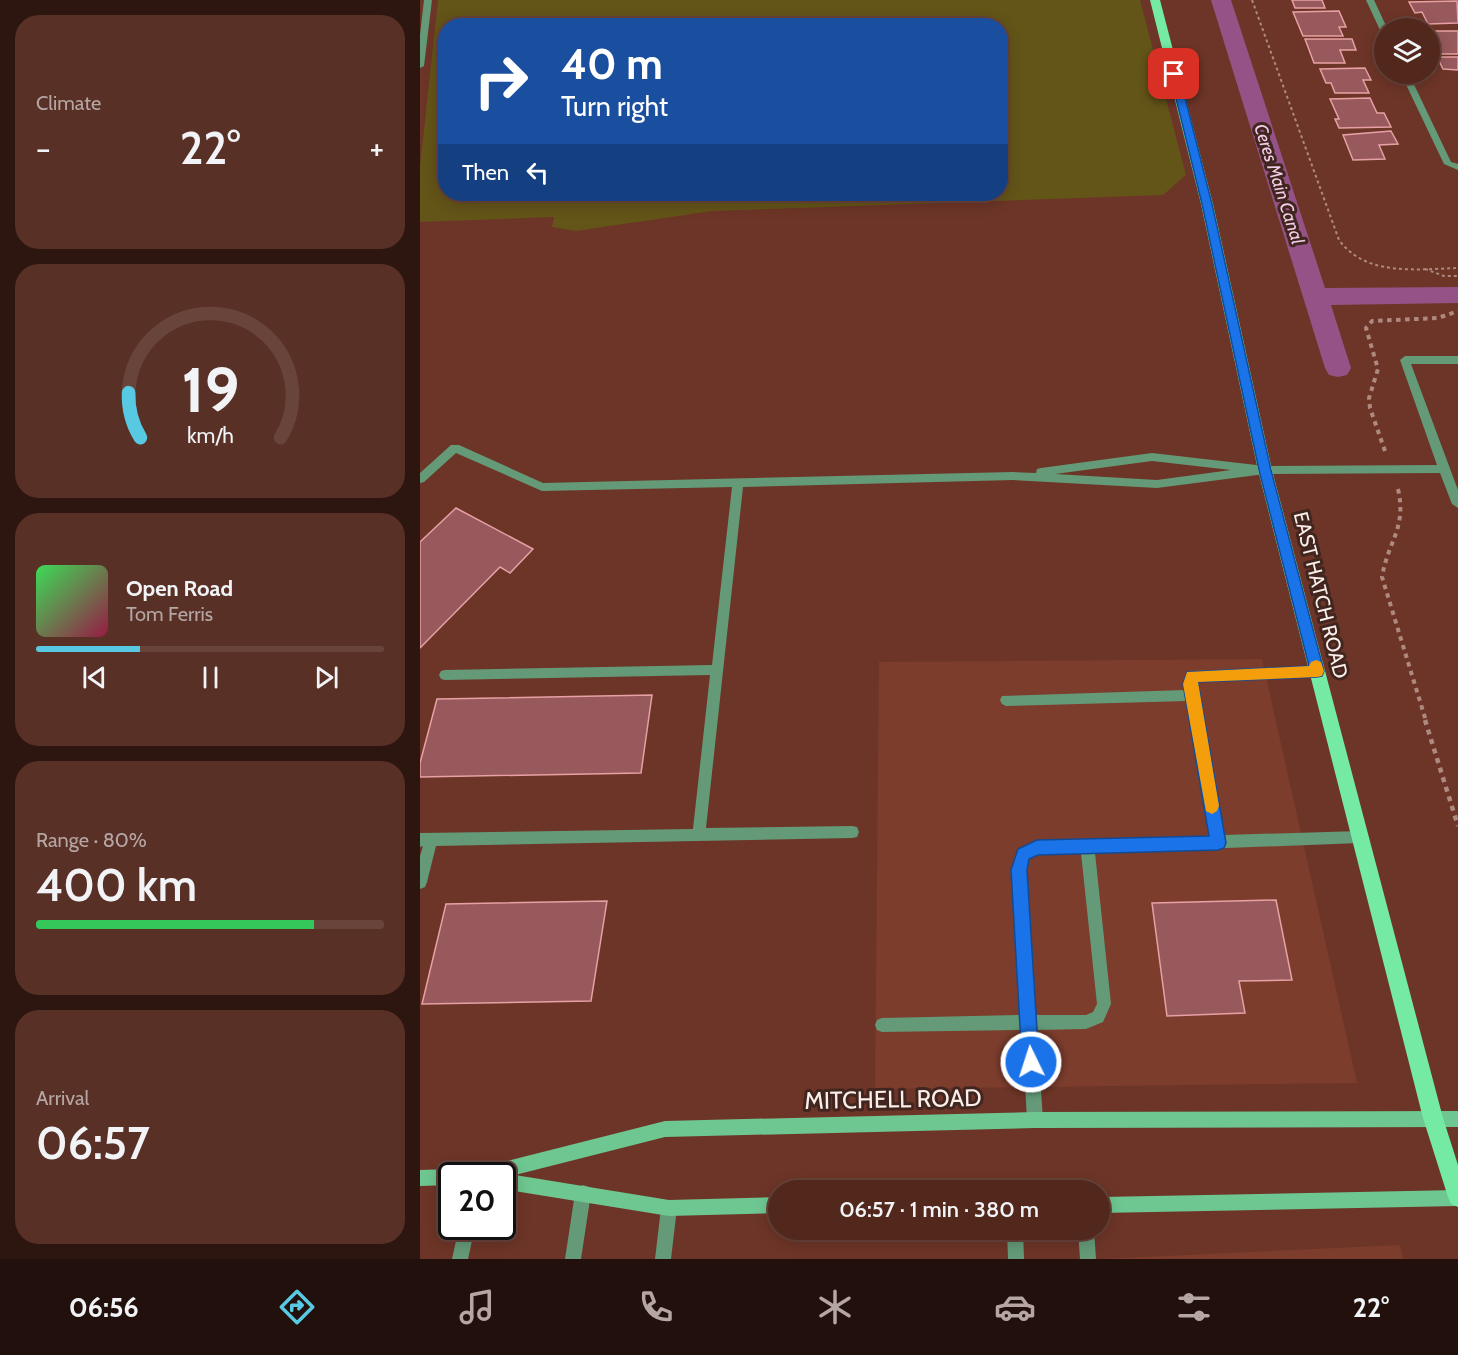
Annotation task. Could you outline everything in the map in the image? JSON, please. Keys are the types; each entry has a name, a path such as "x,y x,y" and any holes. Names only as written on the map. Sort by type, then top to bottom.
{"main road":[{"name":"EAST HATCH ROAD","path":"1155,0 1207,204 1265,470 1433,1118 1458,1197"},
{"name":"MITCHELL ROAD","path":"516,1167 665,1129 1035,1120 1458,1119"},
{"path":"420,1178 438,1177"},
{"path":"516,1183 669,1208 768,1205"},
{"path":"1110,1205 1458,1197"}],"street":[{"path":"420,66 428,0"},
{"path":"1370,0 1378,18"},
{"path":"1410,84 1448,164 1458,167"},
{"path":"1458,360 1405,360 1458,504"},
{"path":"420,478 455,448 542,487 1013,476 1157,484 1265,470 1444,469"},
{"path":"1013,476 1152,457 1265,470"},
{"path":"699,835 738,482"},
{"path":"445,675 717,670"},
{"path":"1218,843 1190,684 1192,676 1317,671"},
{"path":"1006,700 1192,695"},
{"path":"420,882 425,840 852,832"},
{"path":"1035,1120 1019,870 1023,854 1037,848 1360,837"},
{"path":"882,1025 1086,1022 1098,1017 1104,1004 1087,846"},
{"path":"573,1259 583,1193"},
{"path":"663,1259 669,1208"},
{"path":"460,1259 464,1240"},
{"path":"1015,1240 1016,1259"},
{"path":"1087,1240 1088,1259"}],"path":[{"path":"1252,0 1342,246 1349,255 1365,263 1380,266 1458,268"},
{"path":"1422,268 1444,276 1458,276"},
{"path":"1458,311 1438,318 1372,321 1366,328 1378,369 1369,398 1370,408 1404,514 1386,555 1382,577 1458,826"}],"shaded area":[{"path":"438,0 1140,0 1186,175 1163,195 1008,200 1008,18 438,18 438,201 994,201 712,211 576,231 552,227 554,217 420,222 420,167"},
{"path":"1262,659 1357,1083 875,1089 879,662"},
{"path":"1400,1245 1403,1259 1101,1259"}],"building":[{"path":"1292,0 1322,0 1325,8 1295,8"},
{"path":"1457,1 1458,23 1440,24 1440,18 1425,18 1422,12 1415,13 1409,2"},
{"path":"1339,11 1346,27 1339,27 1343,36 1303,36 1293,12"},
{"path":"1440,31 1458,31 1458,54 1440,54"},
{"path":"1305,39 1352,39 1356,50 1340,50 1345,63 1314,63"},
{"path":"1440,57 1458,57 1458,70 1443,69"},
{"path":"1365,68 1371,80 1363,80 1369,93 1335,93 1331,83 1326,83 1320,69"},
{"path":"1370,98 1377,113 1384,113 1391,127 1339,128 1335,119 1339,119 1330,99"},
{"path":"1391,131 1398,144 1379,145 1385,159 1353,160 1343,135"},
{"path":"456,508 533,549 510,573 500,567 420,648 420,542"},
{"path":"652,695 641,773 420,777 420,763 437,699"},
{"path":"1276,900 1292,980 1239,981 1245,1013 1167,1016 1152,903"},
{"path":"607,901 591,1001 422,1004 446,904"}],"waterway":[{"name":"Ceres Main Canal","path":"1221,0 1338,368"},
{"path":"1316,297 1458,295"}],"slow traffic":[{"path":"1212,806 1190,684 1192,676 1317,671 1316,666"}],"route":[{"path":"1031,1062 1019,870 1023,854 1037,848 1218,843 1190,684 1192,676 1317,671 1265,470 1207,204 1174,74"}]}
